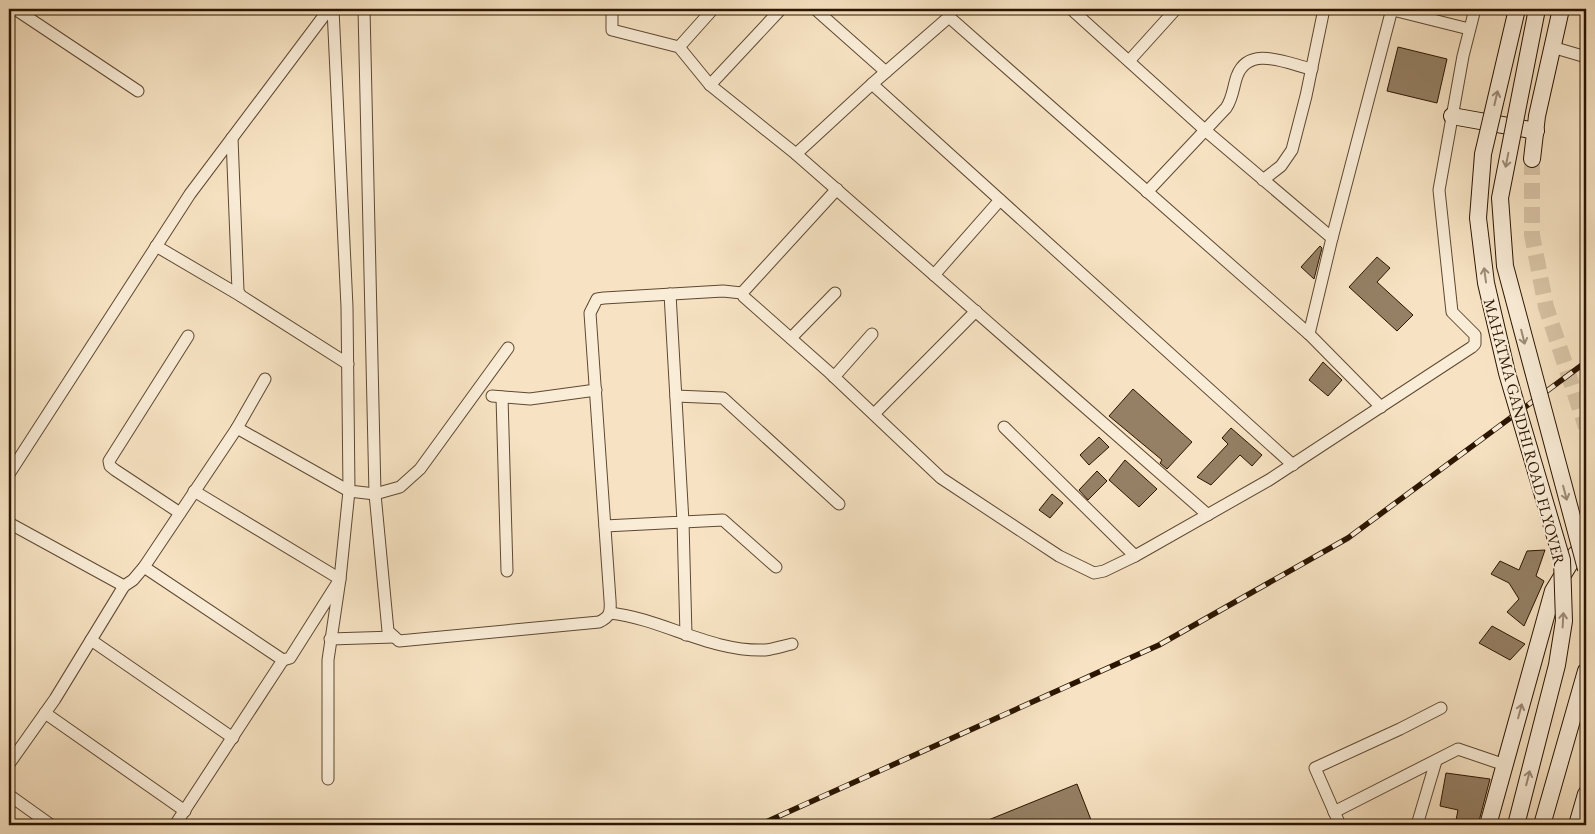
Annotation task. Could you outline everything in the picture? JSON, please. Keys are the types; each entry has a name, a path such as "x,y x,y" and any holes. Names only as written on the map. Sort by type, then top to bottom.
{"main road":[{"name":"MAHATMA GANDHI ROAD FLYOVER","path":"1516,825 1557,664 1564,621 1562,560 1507,373 1486,283 1478,218 1483,154 1517,9"},
{"name":"MAHATMA GANDHI ROAD FLYOVER","path":"1537,9 1500,198 1505,266 1586,569"},
{"path":"1532,159 1552,47 1561,9"},
{"path":"1452,116 1536,131"},
{"path":"1488,825 1553,591 1575,555 1586,544"},
{"path":"1542,825 1586,671"},
{"path":"1576,825 1586,794"}],"street":[{"path":"15,9 138,91"},
{"path":"9,474 190,194 329,9"},
{"path":"328,779 330,639 340,579 349,491 347,307 333,9"},
{"path":"364,9 375,494 388,631 399,641 599,622 607,618 610,613 590,313 593,303 597,299 670,294 742,293 941,478 1076,566 1090,573 1100,573 1135,556 1208,515 1292,465 1475,344 1475,335 1452,312 1439,190 1469,29 1475,9"},
{"path":"612,9 612,30 679,47 710,85 837,189 1208,515"},
{"path":"679,47 713,9"},
{"path":"710,85 781,9"},
{"path":"815,9 886,72"},
{"path":"796,154 872,84 959,9"},
{"path":"1072,9 1206,131 1332,238"},
{"path":"1129,60 1176,9"},
{"path":"1264,180 1280,166 1292,150 1312,69 1324,9"},
{"path":"1309,334 1391,9 1469,29"},
{"path":"950,17 1309,334 1381,407"},
{"path":"1552,47 1586,57"},
{"path":"1146,192 1226,108 1232,99 1237,75 1243,64 1250,58 1263,57 1312,69"},
{"path":"872,84 1292,465"},
{"path":"232,138 238,291 241,296"},
{"path":"742,293 837,189"},
{"path":"934,275 1000,200"},
{"path":"156,246 241,296 348,364"},
{"path":"791,338 835,292"},
{"path":"670,294 683,522 686,635"},
{"path":"874,414 976,311"},
{"path":"834,377 872,334"},
{"path":"180,512 110,466 108,461 188,336"},
{"path":"237,428 349,491 375,494 400,487 420,469 508,348"},
{"path":"9,764 45,713 124,586 144,567 237,428 265,379"},
{"path":"507,571 497,396 530,399 596,390"},
{"path":"676,396 722,398 839,504"},
{"path":"1004,427 1135,556"},
{"path":"194,491 340,579"},
{"path":"605,526 724,520 776,567"},
{"path":"9,523 124,586"},
{"path":"144,567 283,660"},
{"path":"175,825 283,660 290,658 340,579"},
{"path":"610,613 637,618 718,645 765,650 792,644"},
{"path":"330,639 394,637"},
{"path":"91,640 233,738"},
{"path":"1340,825 1315,768 1441,708"},
{"path":"45,713 185,811"},
{"path":"1334,812 1458,749 1505,765"},
{"path":"1416,825 1436,761"},
{"path":"9,796 51,825"}],"building":[{"path":"1398,47 1447,59 1437,103 1387,91"},
{"path":"1320,246 1322,248 1314,279 1301,267"},
{"path":"1377,257 1390,268 1377,282 1413,315 1397,331 1349,287"},
{"path":"1323,362 1342,380 1328,396 1309,380"},
{"path":"1133,389 1192,442 1167,469 1160,463 1162,460 1109,416"},
{"path":"1231,428 1262,455 1252,466 1240,455 1211,485 1197,477 1228,444 1222,438"},
{"path":"1099,437 1109,447 1089,465 1080,455"},
{"path":"1125,460 1157,489 1139,507 1109,480"},
{"path":"1097,471 1107,481 1088,500 1079,490"},
{"path":"1052,494 1063,503 1050,518 1039,510"},
{"path":"1545,550 1536,576 1544,581 1524,626 1507,612 1519,599 1509,583 1491,574 1500,561 1519,570 1527,551"},
{"path":"1492,626 1525,644 1510,660 1479,643"},
{"path":"1446,773 1490,779 1478,825 1455,825 1458,810 1440,806"},
{"path":"1077,784 1093,825 976,825"}],"tunnel":[{"path":"1532,159 1532,235 1546,307 1586,427"}],"railway":[{"path":"759,825 1159,645 1348,538 1586,362"}]}
